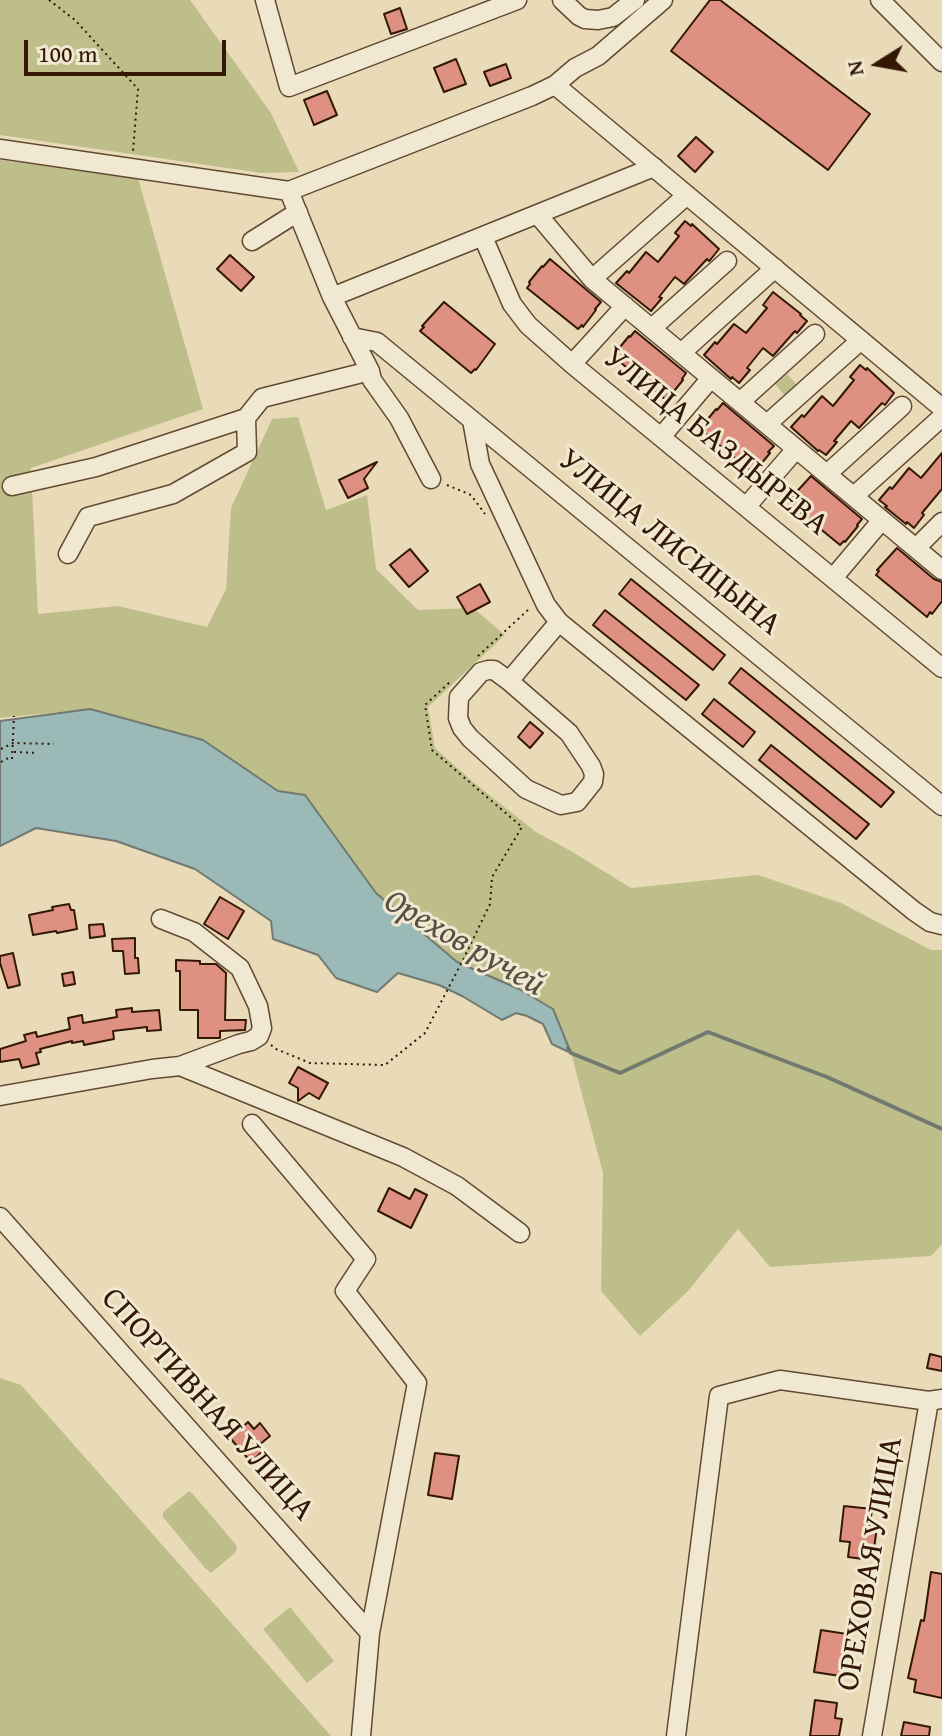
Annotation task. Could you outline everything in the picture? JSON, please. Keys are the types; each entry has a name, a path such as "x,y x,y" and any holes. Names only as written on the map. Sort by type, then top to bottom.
{"street":[{"path":"265,0 289,87 517,0"},
{"path":"562,0 579,16 598,20 613,17 635,0"},
{"path":"0,149 289,191 485,116 555,85 575,68 598,56 663,0"},
{"path":"880,0 942,62"},
{"path":"555,85 942,408"},
{"path":"332,297 654,167"},
{"path":"289,191 332,297 372,380 399,418 431,479"},
{"path":"592,279 687,195"},
{"path":"252,241 298,212"},
{"path":"538,215 592,279 942,569"},
{"name":"УЛИЦА БАЗДЫРЕВА","path":"483,237 512,304 528,325 942,668"},
{"path":"652,328 727,261"},
{"path":"681,353 775,268"},
{"path":"572,364 625,306"},
{"path":"740,402 815,334"},
{"name":"УЛИЦА ЛИСИЦЫНА","path":"352,337 377,342 942,806"},
{"path":"767,424 861,340"},
{"path":"12,486 96,467 246,418 262,398 370,371"},
{"path":"661,437 711,378"},
{"path":"827,474 902,406"},
{"path":"854,496 942,417"},
{"path":"68,554 88,517 173,494 247,452 246,418"},
{"path":"472,420 480,464 546,605 559,622 914,911 930,922 942,925"},
{"path":"746,507 796,449"},
{"path":"833,578 882,520"},
{"path":"916,548 942,522"},
{"path":"509,681 559,622"},
{"path":"494,670 509,681 569,733 591,766 593,782 577,802 561,805 526,789 462,728 457,709 459,697 481,672 494,670"},
{"path":"0,1096 180,1066 259,1036 262,1028 258,1006 240,968 194,932 161,919"},
{"path":"180,1066 403,1157 457,1186 520,1233"},
{"path":"252,1124 366,1259 345,1291 417,1383 370,1633 361,1736"},
{"name":"СПОРТИВНАЯ УЛИЦА","path":"0,1217 370,1633"},
{"path":"676,1736 719,1396 780,1380 936,1400"},
{"name":"ОРЕХОВАЯ УЛИЦА","path":"872,1736 936,1400"}],"path":[{"path":"49,0 75,20 138,89 131,168"},
{"path":"431,479 471,495 486,516"},
{"path":"472,662 531,608"},
{"path":"259,1036 276,1049 310,1063 385,1065 425,1033 490,904 492,877 522,827 432,750 425,705 448,683"},
{"path":"12,756 14,716"},
{"path":"1,749 13,743 54,744"},
{"path":"1,762 12,756 38,753"}],"green space":[{"path":"0,0 190,0 271,113 299,172 262,173 0,135"},
{"path":"0,160 138,178 203,409 31,468 38,614 118,606 207,627 226,589 231,508 272,419 298,417 326,510 367,495 376,569 418,610 473,608 505,635 428,707 435,748 473,782 536,832 631,888 758,875 841,903 931,950 942,950 942,1244 931,1256 770,1267 738,1229 689,1290 640,1336 601,1291 603,1173 562,1029 519,989 457,962 376,893 305,795 278,791 203,740 119,716 90,709 0,718"},
{"path":"787,374 797,385 785,396 775,384"},
{"path":"0,1378 21,1385 331,1736 0,1736"},
{"path":"189,1491 237,1546 236,1552 211,1573 163,1517 163,1512"},
{"path":"290,1607 334,1661 307,1683 263,1629"}],"water":[{"path":"90,709 203,740 278,791 305,795 376,893 457,962 519,989 553,1009 571,1053 552,1044 543,1024 516,1013 502,1020 439,985 398,973 377,992 336,978 318,955 273,939 271,921 195,869 116,841 36,828 0,846 0,721"}],"building":[{"path":"710,0 720,0 870,114 828,170 671,51"},
{"path":"400,8 407,29 391,34 384,14"},
{"path":"456,59 466,84 444,92 434,68"},
{"path":"506,64 511,78 490,86 484,72"},
{"path":"327,91 337,115 314,125 304,100"},
{"path":"696,137 713,152 695,172 678,156"},
{"path":"685,221 719,249 684,284 675,277 651,311 616,283 646,252 658,262 679,236 675,233"},
{"path":"230,255 254,277 241,291 217,269"},
{"path":"550,259 601,302 583,327 578,329 527,288"},
{"path":"773,292 807,321 773,356 763,348 739,383 704,355 734,324 746,333 767,308 763,305"},
{"path":"444,302 495,344 471,373 420,331"},
{"path":"635,331 686,373 665,399 614,357"},
{"path":"860,365 894,393 859,428 851,421 826,455 791,427 822,396 833,406 854,380 850,377"},
{"path":"723,403 774,446 752,472 701,430"},
{"path":"942,453 942,489 914,528 879,500 909,468 921,478"},
{"path":"377,462 364,479 368,488 348,498 339,480"},
{"path":"811,476 862,519 840,545 789,503"},
{"path":"897,548 934,579 942,582 942,601 927,617 876,575"},
{"path":"410,549 428,571 409,587 390,565"},
{"path":"631,579 725,655 713,670 619,594"},
{"path":"480,584 490,602 467,614 457,597"},
{"path":"605,610 699,685 686,700 593,625"},
{"path":"741,668 894,792 881,807 729,683"},
{"path":"714,699 755,732 743,747 702,714"},
{"path":"530,722 543,733 530,748 518,737"},
{"path":"771,745 869,824 856,839 759,760"},
{"path":"220,897 244,911 228,939 204,924"},
{"path":"69,904 74,910 77,929 33,935 29,915"},
{"path":"103,924 105,936 90,938 89,925"},
{"path":"135,938 139,973 125,974 123,951 113,951 112,939"},
{"path":"13,953 20,985 8,988 0,956"},
{"path":"176,960 216,964 226,973 225,1020 246,1020 245,1030 220,1031 220,1038 198,1038 198,1010 180,1010 180,971 176,971"},
{"path":"73,972 75,984 64,986 62,974"},
{"path":"132,1008 132,1012 159,1010 161,1030 147,1031 147,1027 113,1031 114,1039 84,1045 83,1041 72,1041 40,1049 41,1052 36,1053 39,1064 22,1068 19,1059 0,1062 0,1049 26,1041 24,1035 36,1032 37,1037 70,1029 68,1018 82,1015 83,1023 117,1017 116,1010"},
{"path":"298,1067 328,1083 319,1099 309,1093 298,1101 298,1088 289,1083"},
{"path":"389,1188 410,1199 415,1189 427,1195 411,1228 378,1211"},
{"path":"930,1354 942,1357 942,1371 927,1368"},
{"path":"248,1422 254,1429 260,1423 270,1436 259,1445 264,1450 251,1462 230,1438"},
{"path":"435,1453 459,1456 452,1499 428,1495"},
{"path":"844,1506 872,1509 870,1525 877,1526 874,1549 864,1548 863,1559 848,1557 850,1542 840,1541"},
{"path":"931,1572 942,1574 942,1698 914,1692 916,1680 908,1678 921,1620 924,1621"},
{"path":"821,1630 847,1634 840,1676 814,1672"},
{"path":"815,1700 837,1703 835,1718 842,1719 839,1736 810,1736"},
{"path":"904,1722 930,1727 929,1736 901,1736"}],"waterway":[{"name":"Орехов ручей","path":"568,1048 571,1053 620,1073 708,1032 827,1077 942,1129"}]}
